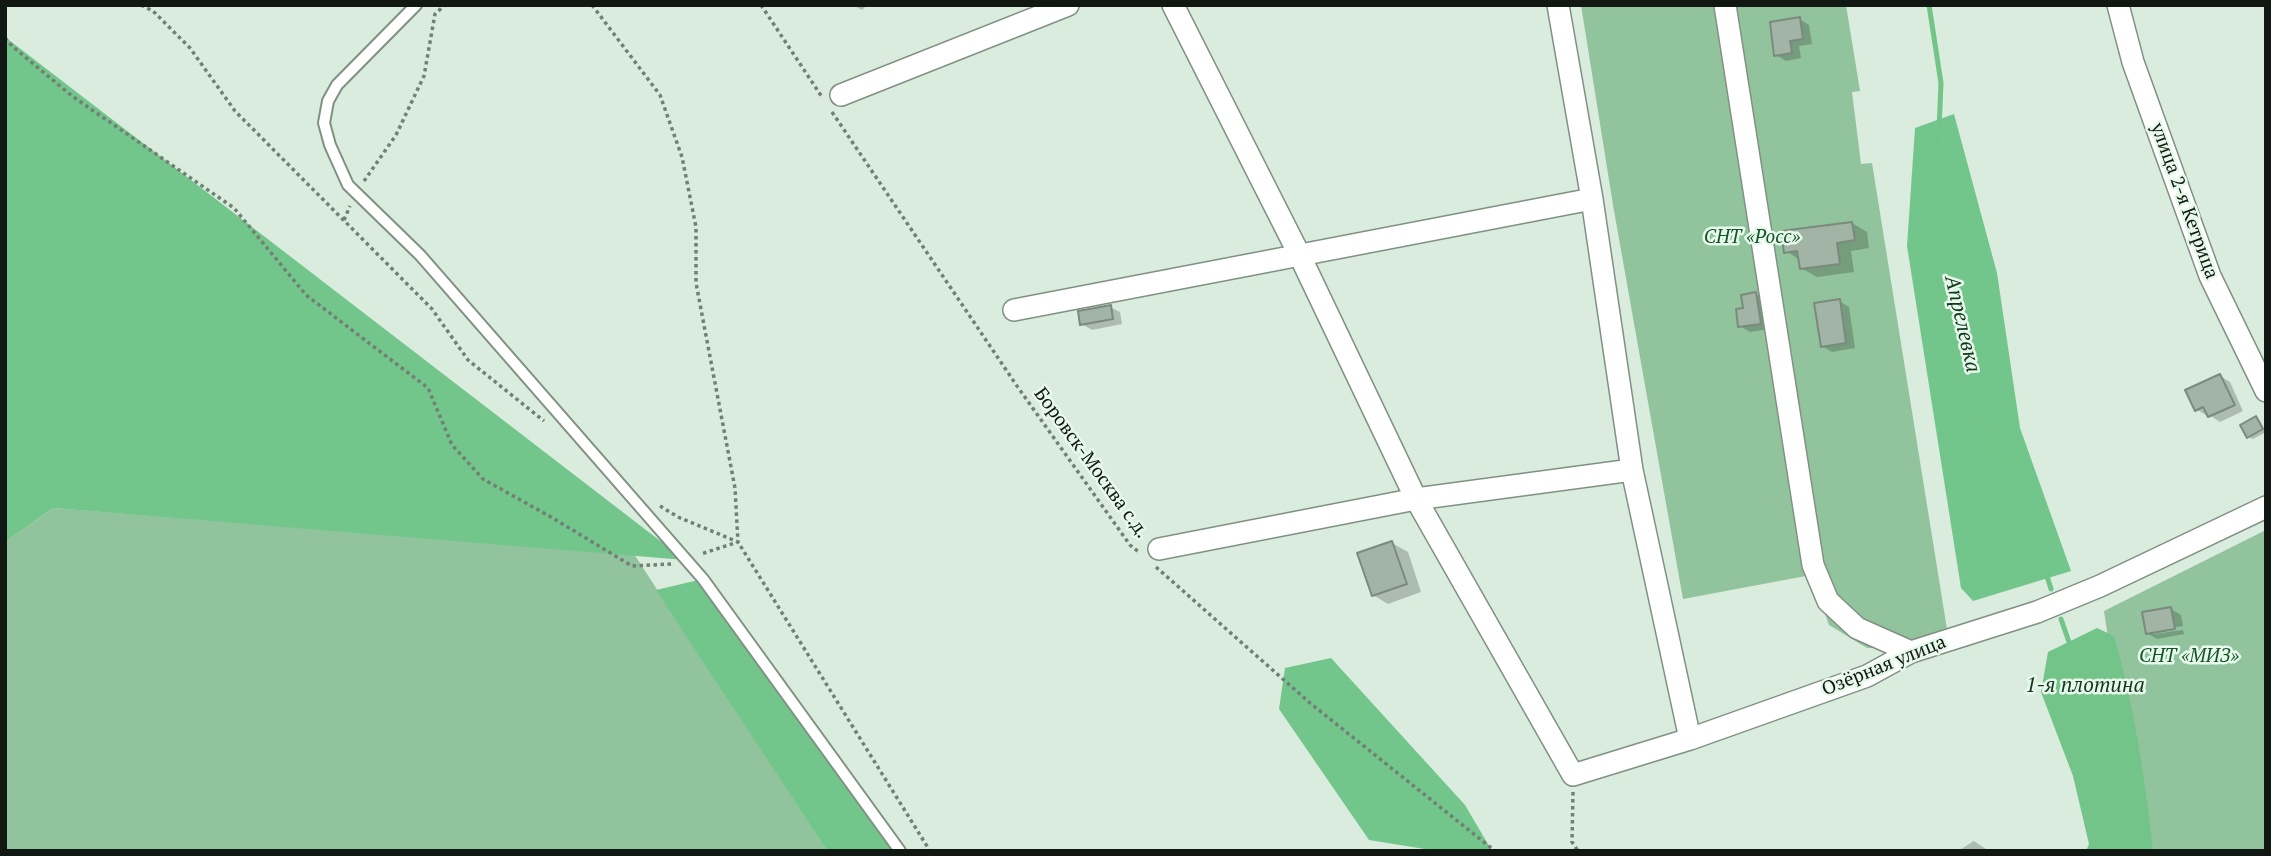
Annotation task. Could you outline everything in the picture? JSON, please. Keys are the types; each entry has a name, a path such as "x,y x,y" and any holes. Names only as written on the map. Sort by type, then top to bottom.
{"street":[{"path":"841,95 1068,5"},
{"path":"1173,5 1300,254 1416,499 1573,775"},
{"path":"1558,5 1591,199 1632,470 1690,739"},
{"path":"1725,5 1813,565 1828,601 1857,628 1911,652"},
{"name":"улица 2-я Кетрица","path":"2118,5 2133,62 2210,276 2266,391"},
{"path":"1014,310 1591,199"},
{"path":"1150,555 1416,499 1632,470"},
{"name":"Озёрная улица","path":"1573,775 1690,739 1867,676 1911,652 2037,612 2100,586 2266,507"}],"lane":[{"path":"416,5 337,85 328,101 324,123 330,145 348,185 419,256 704,579 900,851"}],"path":[{"path":"141,5 153,12 190,48 235,111 432,309 468,360"},
{"path":"344,220 357,193 396,135 424,76 435,14 445,5"},
{"path":"5,38 72,96 234,208 306,295 428,388 452,445 483,479 632,566 670,565 738,542 734,488 696,283 696,227 682,157 660,95 592,5"},
{"name":"Боровск-Москва с.д.","path":"761,5 1017,386 1130,545 1150,555 1310,703 1495,851"},
{"path":"1573,775 1572,842 1578,851"}],"green space":[{"name":"СНТ «Росс»","path":"1581,5 1846,5 1860,91 1852,92 1861,164 1872,163 1950,648 1867,648 1829,625 1811,575 1683,599 1613,205"},
{"path":"53,508 634,554 827,851 5,851 5,542"},
{"name":"СНТ «МИЗ»","path":"2266,530 2266,851 2140,851 2104,611"}],"shaded area":[{"path":"5,37 685,560 53,508 5,542"},
{"path":"1954,114 1997,273 2020,428 2071,571 1973,601 1961,588 1907,246 1915,128"},
{"path":"703,579 892,851 827,851 656,590"},
{"path":"1331,658 1465,805 1492,851 1437,851 1369,840 1279,709 1285,668"}],"water":[{"name":"1-я плотина","path":"2097,628 2114,636 2121,662 2138,742 2153,851 2086,851 2089,844 2073,776 2041,692 2048,652"}],"building":[{"path":"1800,17 1803,39 1790,41 1792,53 1774,56 1770,22"},
{"path":"1852,222 1855,240 1837,243 1840,264 1800,269 1797,251 1784,253 1781,231"},
{"path":"1756,292 1761,324 1738,327 1736,309 1743,308 1741,295"},
{"path":"1840,299 1846,343 1821,347 1814,303"},
{"path":"1111,305 1113,319 1080,325 1078,311"},
{"path":"2220,374 2235,405 2208,417 2203,407 2195,411 2185,390"},
{"path":"2256,416 2263,429 2247,438 2240,425"},
{"path":"1392,541 1407,584 1372,596 1357,553"},
{"path":"2171,607 2175,629 2146,634 2142,612"}],"waterway":[{"name":"Апрелевка","path":"1929,5 1941,83 1933,270 1960,384 2018,484 2051,589"},
{"path":"2061,619 2069,642"}]}
